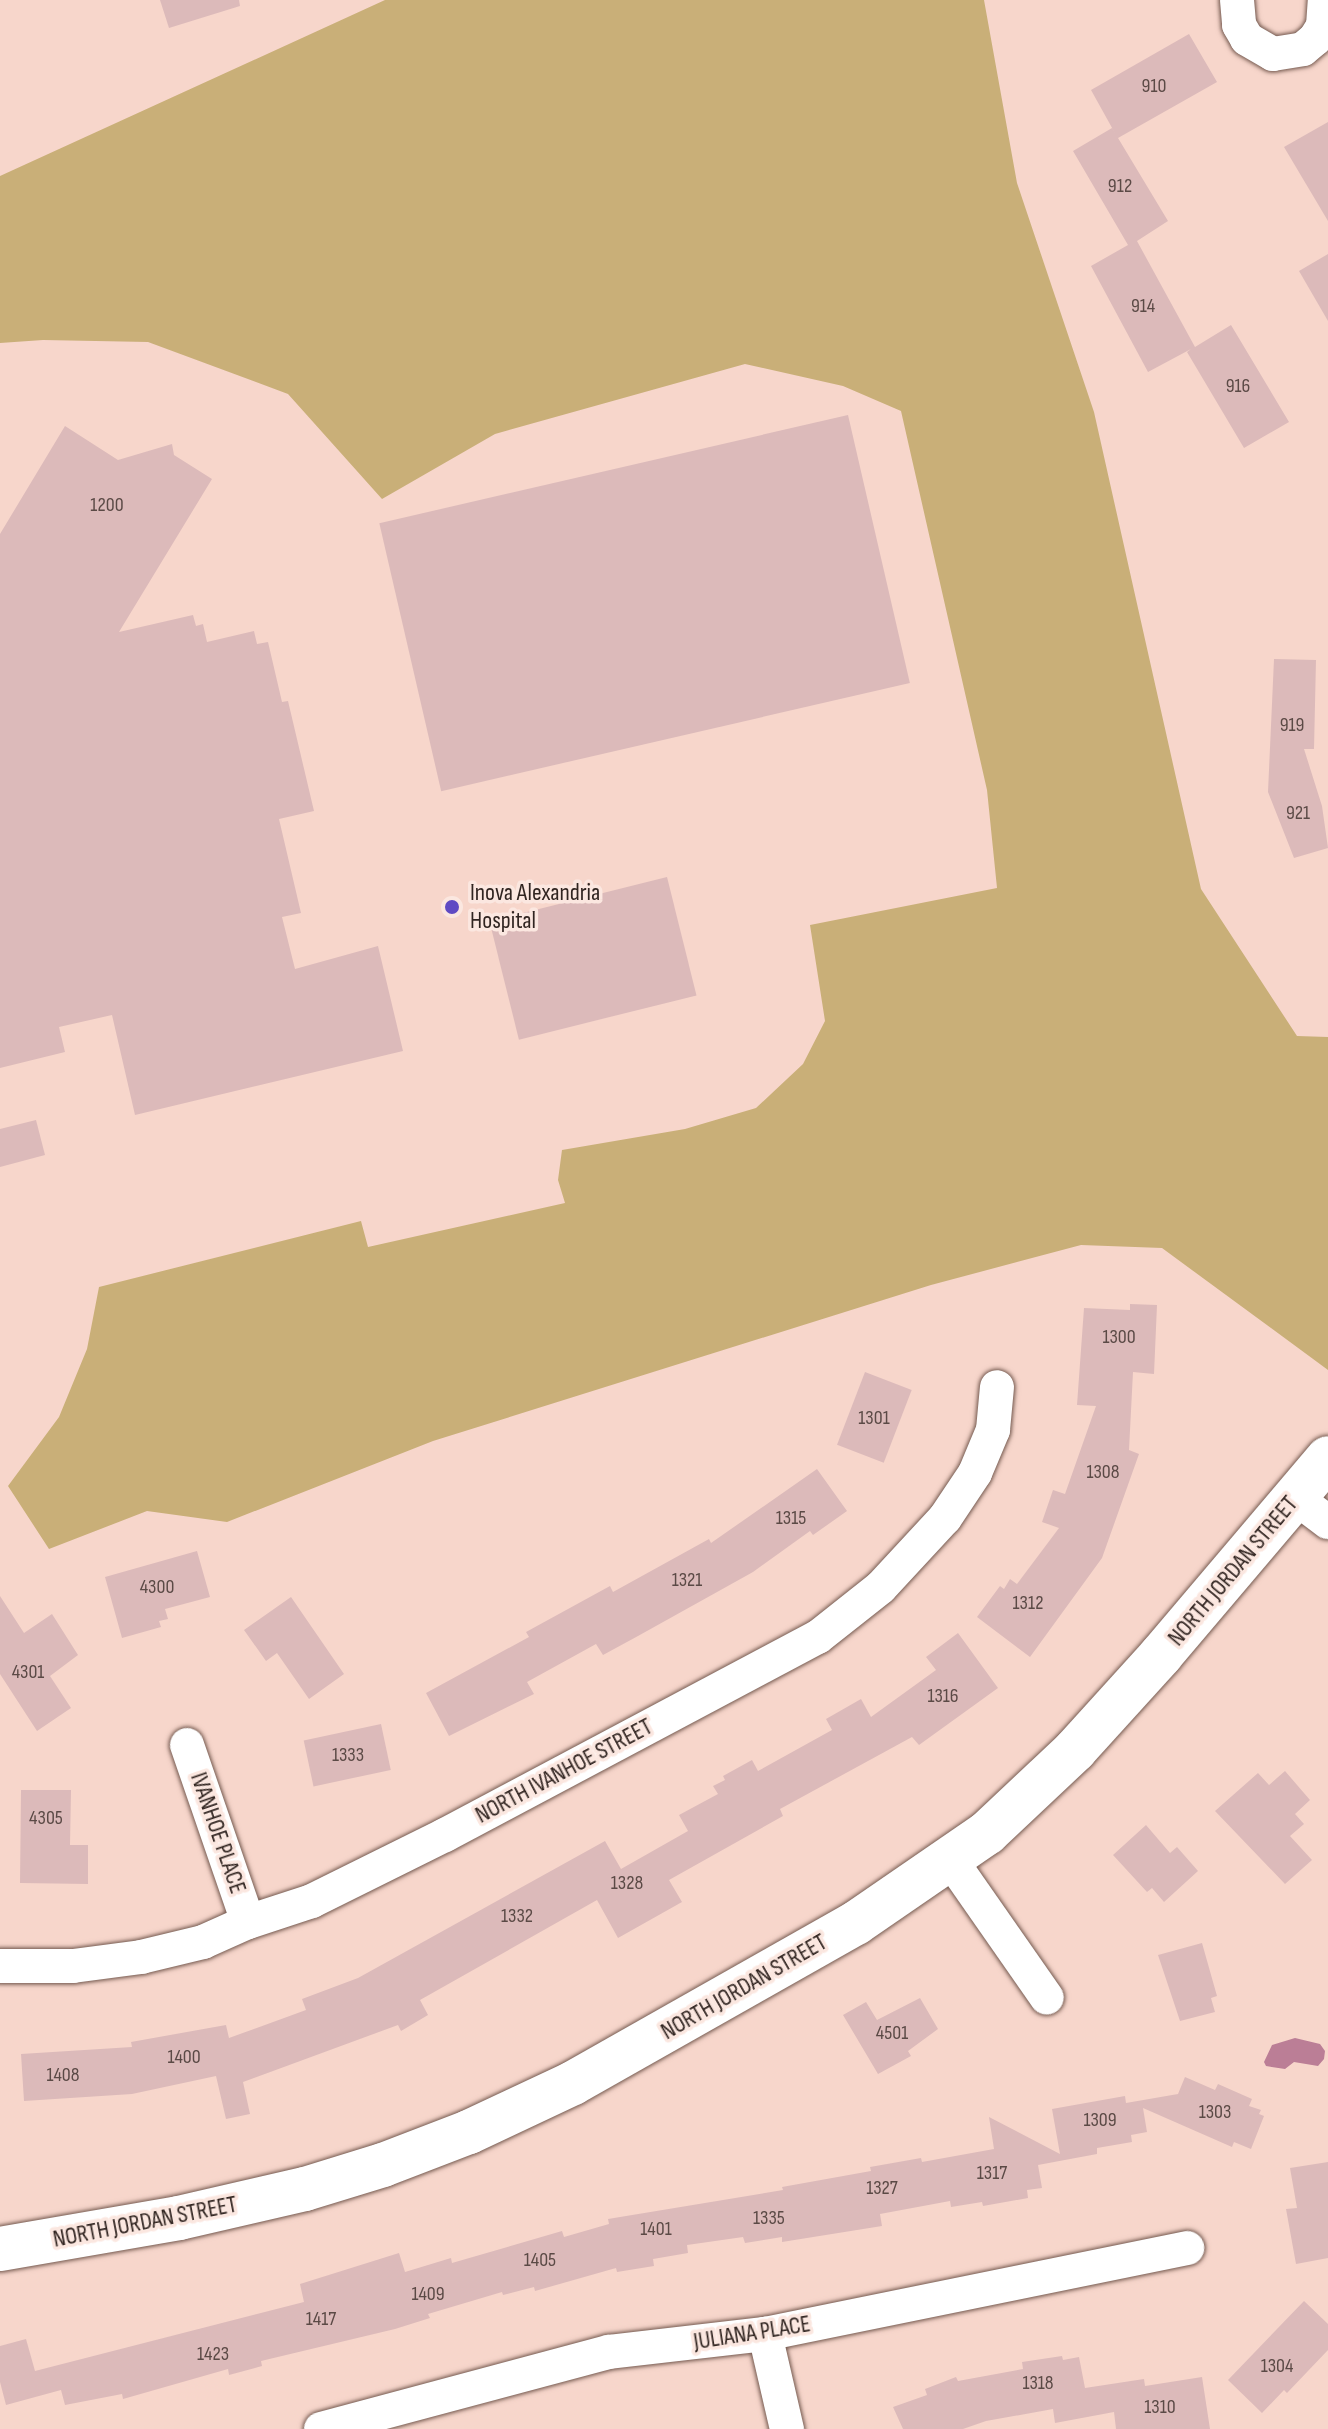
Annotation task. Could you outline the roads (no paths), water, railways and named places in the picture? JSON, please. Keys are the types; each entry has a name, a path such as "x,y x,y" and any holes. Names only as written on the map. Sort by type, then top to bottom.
{"street":[{"path":"1237,0 1239,25 1247,39 1273,54 1303,49 1315,39 1323,26 1325,0"},
{"name":"NORTH IVANHOE STREET","path":"0,1966 73,1966 141,1957 203,1942 248,1922 312,1901 396,1861 818,1637 849,1615 917,1552 975,1473 993,1430 997,1387"},
{"name":"NORTH JORDAN STREET","path":"0,2249 179,2218 305,2189 383,2165 469,2132 573,2083 856,1923 987,1833 1075,1750 1312,1510 1328,1458"},
{"name":"IVANHOE PLACE","path":"187,1745 248,1922"},
{"path":"950,1859 1047,1998"},
{"name":"JULIANA PLACE","path":"321,2429 609,2352 765,2334 1187,2248"},
{"path":"765,2334 787,2429"}],"place":[{"name":"Inova Alexandria Hospital","path":"452,907"}]}
